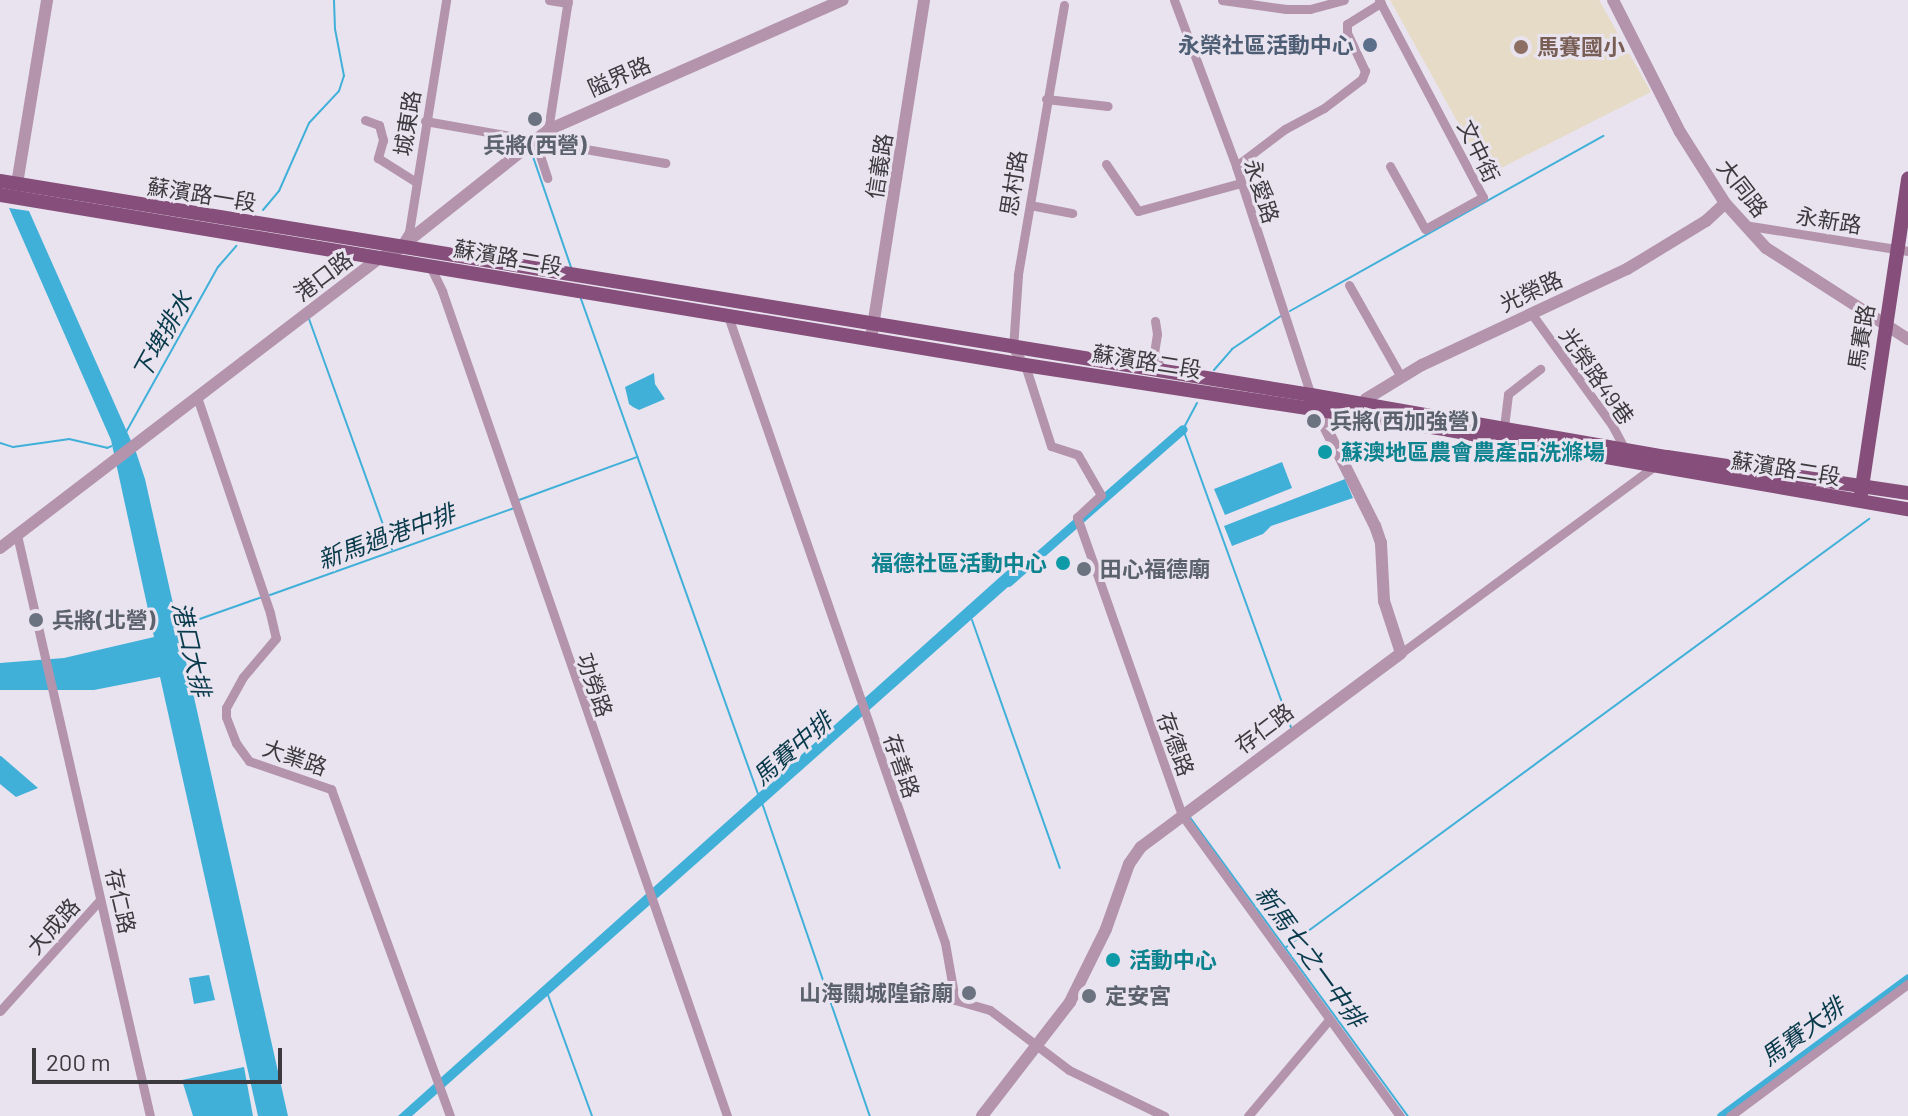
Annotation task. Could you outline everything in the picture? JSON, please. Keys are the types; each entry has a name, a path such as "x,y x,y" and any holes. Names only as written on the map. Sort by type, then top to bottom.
{"main road":[{"name":"馬賽路","path":"1860,502 1885,327 1902,250 1908,178"},
{"name":"蘇濱路一段","path":"0,181 11,192 398,249"},
{"name":"蘇濱路一段","path":"188,220 378,259"},
{"name":"蘇濱路二段","path":"398,249 872,332 1025,365 1317,412 1363,411"},
{"name":"蘇濱路二段","path":"378,259 728,316 1013,349 1311,395 1363,411 1627,456 1667,457 1908,493"},
{"name":"蘇濱路二段","path":"1450,424 1504,427 1627,456 1652,468 1908,509"}],"street":[{"path":"11,192 47,0"},
{"name":"城東路","path":"398,249 409,232 446,0"},
{"path":"548,130 568,1 549,0"},
{"name":"隘界路","path":"535,140 548,130 843,0"},
{"name":"信義路","path":"872,332 924,0"},
{"name":"永愛路","path":"1174,0 1236,166 1311,395"},
{"path":"1222,0 1286,9 1344,0"},
{"name":"大同路","path":"1613,0 1680,132 1725,203 1744,225 1790,265 1908,339"},
{"path":"1236,166 1285,129 1324,108 1362,79 1365,71 1347,33 1347,24 1380,2"},
{"name":"文中街","path":"1380,2 1483,197 1425,229 1390,166"},
{"name":"思村路","path":"1013,349 1018,275 1064,5"},
{"path":"1046,99 1108,106"},
{"path":"365,120 379,125 383,140 378,158 416,182"},
{"path":"425,121 665,163"},
{"path":"535,140 547,178"},
{"name":"港口路","path":"17,535 378,259 398,249 535,140"},
{"path":"1106,164 1138,211 1241,183"},
{"name":"光榮路","path":"1363,411 1366,399 1401,377 1647,257 1706,221 1725,203"},
{"path":"1030,205 1072,213"},
{"name":"永新路","path":"1744,225 1902,250"},
{"name":"功勞路","path":"430,266 442,291 727,1116"},
{"path":"1349,285 1401,377"},
{"name":"光榮路49巷","path":"1531,313 1627,456"},
{"name":"存善路","path":"728,316 945,943 955,1000 990,1010 1069,1070 1164,1116"},
{"path":"1155,321 1157,334 1154,352 1162,372"},
{"path":"1013,349 1025,365"},
{"name":"存德路","path":"1025,365 1051,446 1078,455 1101,495 1077,517 1182,815 1328,1021 1400,1116"},
{"path":"1504,427 1508,394 1540,369"},
{"path":"1311,395 1381,543 1384,601 1401,653"},
{"name":"大業路","path":"197,397 276,638 243,677 226,708 226,717 236,743 249,761 331,789 450,1116"},
{"name":"存仁路","path":"982,1116 1070,1002 1106,929 1129,864 1141,847 1667,457"},
{"path":"0,548 17,535"},
{"name":"存仁路","path":"17,535 31,608 54,694 150,1116"},
{"name":"大成路","path":"0,1011 100,900"},
{"path":"1730,1116 1908,984"},
{"path":"1248,1116 1328,1021"}],"shaded area":[{"name":"馬賽國小","path":"1390,0 1599,0 1651,92 1487,175"}],"water":[{"path":"9,208 29,211 136,452 145,479 288,1116 258,1116 160,677 94,690 0,690 0,663 64,658 154,637 111,440"},
{"path":"654,373 655,384 665,399 639,410 633,407 629,404 625,387"},
{"path":"1282,462 1292,488 1225,515 1214,489"},
{"path":"1345,479 1353,498 1271,526 1263,534 1232,546 1224,526"},
{"path":"1010,568 1018,578 412,1116 398,1116"},
{"path":"0,756 38,788 16,797 0,784"},
{"path":"209,975 215,1000 194,1004 189,978"},
{"path":"244,1067 253,1116 193,1116 182,1080"}],"waterway":[{"name":"下埤排水","path":"263,210 279,191 309,123 339,91 344,76 335,29 334,0"},
{"path":"1290,311 1603,136"},
{"path":"531,151 572,270"},
{"name":"下埤排水","path":"125,434 218,267 236,246"},
{"path":"581,299 758,794"},
{"path":"1214,370 1232,349 1281,316"},
{"path":"309,319 392,550"},
{"path":"1197,403 1183,429 1291,727"},
{"name":"馬賽中排","path":"1008,582 1183,429"},
{"path":"0,443 13,447 69,439 107,448 112,446"},
{"name":"新馬過港中排","path":"519,500 637,457"},
{"name":"新馬過港中排","path":"270,595 512,509"},
{"path":"1285,948 1869,519"},
{"name":"新馬過港中排","path":"177,627 262,597"},
{"path":"972,620 1060,868"},
{"path":"762,803 870,1116"},
{"name":"新馬七之一中排","path":"1189,816 1408,1116"},
{"name":"馬賽大排","path":"1721,1116 1908,978"},
{"path":"548,995 592,1116"}],"place":[{"name":"永榮社區活動中心","path":"1370,45"},
{"name":"馬賽國小","path":"1521,47"},
{"name":"兵將(西營)","path":"535,119"},
{"name":"兵將(西加強營)","path":"1314,421"},
{"name":"蘇澳地區農會農產品洗滌場","path":"1325,452"},
{"name":"福德社區活動中心","path":"1063,563"},
{"name":"田心福德廟","path":"1084,569"},
{"name":"兵將(北營)","path":"36,620"},
{"name":"活動中心","path":"1113,960"},
{"name":"山海關城隍爺廟","path":"969,993"},
{"name":"定安宮","path":"1089,996"}],"water label":[{"name":"港口大排","path":"192,649"}]}
